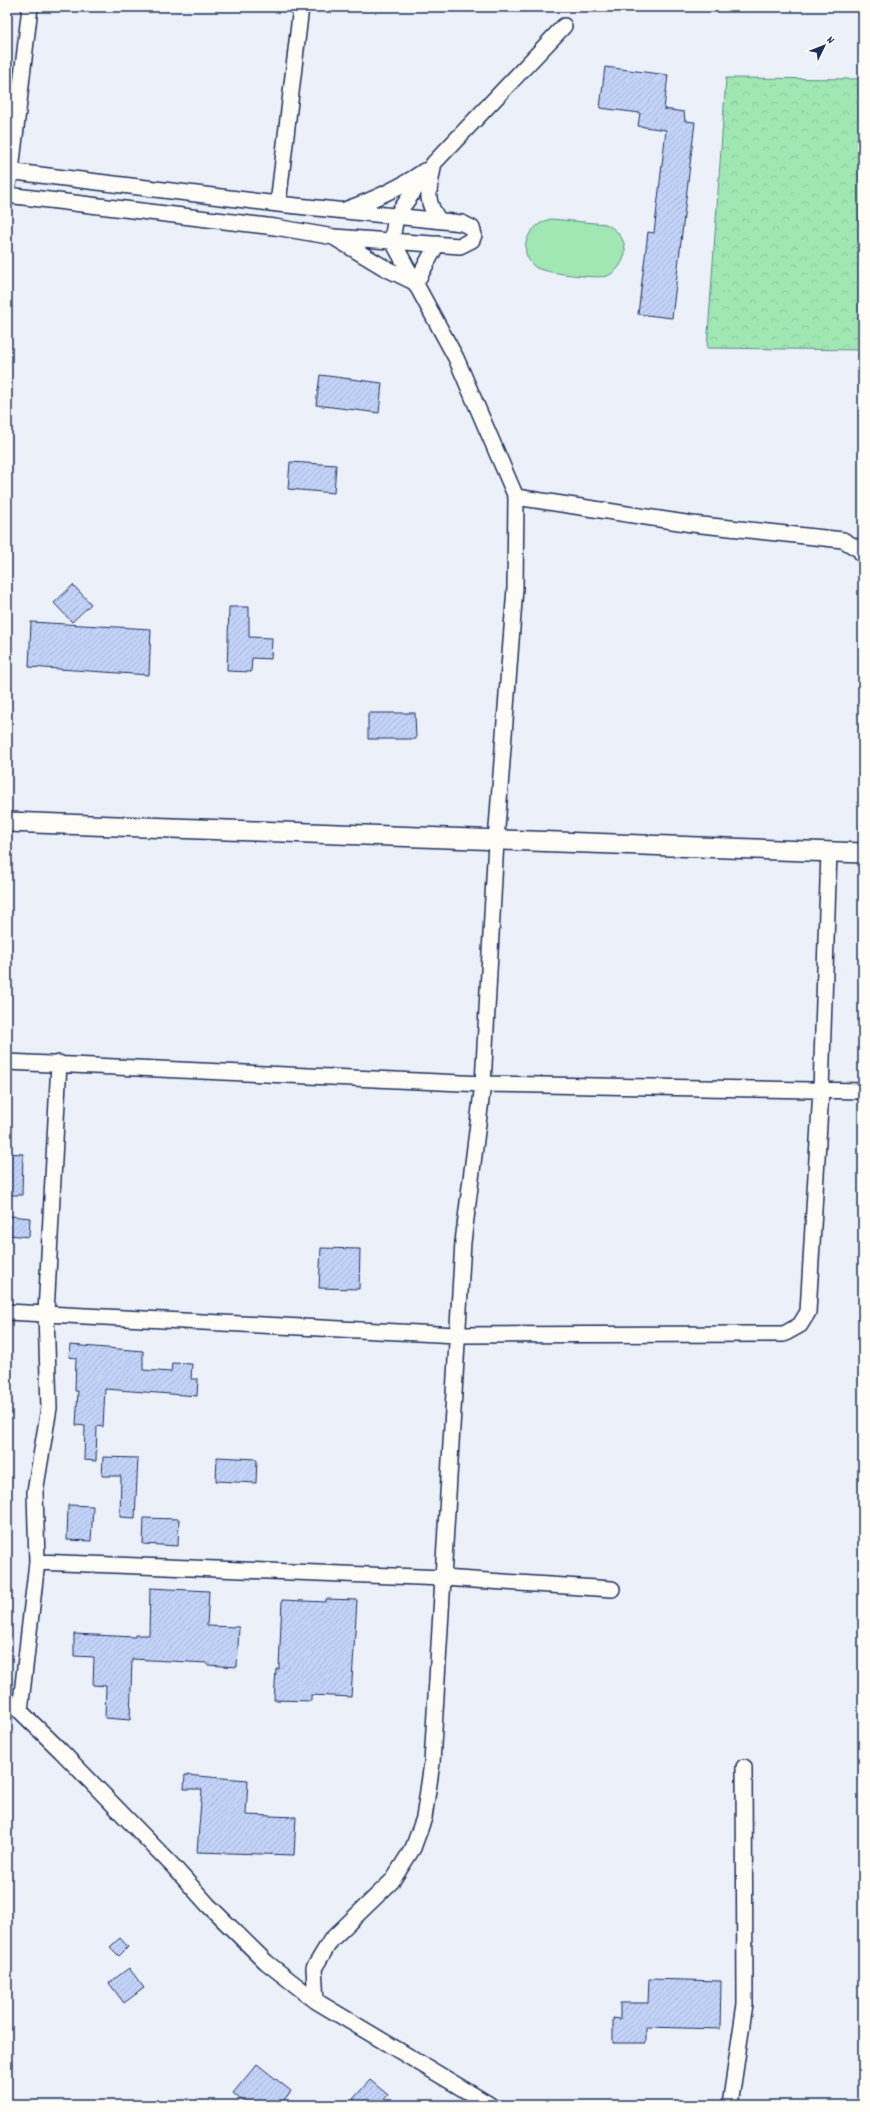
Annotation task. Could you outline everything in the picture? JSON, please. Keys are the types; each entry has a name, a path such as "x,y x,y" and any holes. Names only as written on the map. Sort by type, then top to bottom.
{"street":[{"path":"7,190 30,7"},
{"path":"278,204 301,7"},
{"path":"316,2001 314,1968 332,1940 392,1881 413,1848 424,1818 432,1763 463,1242 483,1084 496,841 515,588 516,497 456,358 392,240 396,216 434,163 564,26"},
{"path":"344,211 394,190 411,180 434,163"},
{"path":"434,163 428,198 429,204 438,220"},
{"path":"7,194 275,227 334,237 460,246 472,240 474,235 472,228 462,223 278,204 9,171"},
{"path":"124,209 126,185"},
{"path":"334,237 385,268 416,283"},
{"path":"416,283 436,244"},
{"path":"516,497 692,524 843,540 860,550 863,556"},
{"path":"7,822 496,841 863,853"},
{"path":"7,1312 457,1335 784,1334 800,1325 808,1312 821,1090 829,852"},
{"path":"7,1062 59,1063 483,1084 863,1091"},
{"path":"20,1711 37,1562 34,1492 49,1408 46,1313 59,1063"},
{"path":"37,1562 443,1578 612,1589"},
{"path":"7,1703 20,1711 168,1861 208,1905 266,1962 316,2001 490,2105"},
{"path":"730,2105 745,2004 744,1767"}],"green space":[{"path":"726,78 863,79 863,350 707,348"},
{"path":"551,219 606,224 610,226 617,232 624,243 625,253 619,267 611,274 602,277 559,273 535,267 529,260 526,253 525,246 527,238 536,226"}],"building":[{"path":"605,67 668,75 664,109 684,112 685,121 695,122 672,318 638,314 648,232 654,233 666,130 638,126 640,113 600,108"},
{"path":"320,375 382,383 379,413 316,405"},
{"path":"290,462 336,465 334,493 288,489"},
{"path":"73,585 91,604 72,622 54,603"},
{"path":"229,607 249,607 249,637 272,638 271,659 252,658 251,672 227,671"},
{"path":"31,622 151,629 149,675 29,667"},
{"path":"368,713 415,713 416,739 368,739"},
{"path":"7,1153 23,1154 22,1195 7,1195"},
{"path":"11,1216 30,1218 29,1237 9,1235"},
{"path":"321,1248 360,1249 359,1289 319,1288"},
{"path":"70,1345 143,1351 143,1370 171,1372 172,1363 192,1364 191,1379 198,1379 197,1396 105,1389 103,1427 97,1426 96,1461 84,1460 85,1426 76,1425 78,1391 75,1391 76,1358 69,1357"},
{"path":"103,1457 138,1458 135,1518 120,1517 121,1476 102,1476"},
{"path":"217,1457 257,1459 256,1483 216,1481"},
{"path":"68,1505 93,1506 91,1541 67,1540"},
{"path":"144,1518 179,1519 178,1546 143,1544"},
{"path":"150,1588 209,1591 207,1626 239,1627 237,1667 207,1665 207,1663 132,1659 130,1720 105,1718 106,1686 93,1685 94,1657 74,1656 74,1634 135,1637 135,1635 149,1635"},
{"path":"326,1599 357,1600 351,1697 311,1695 311,1701 274,1700 276,1669 279,1669 282,1600 326,1602"},
{"path":"185,1775 248,1780 246,1815 296,1817 294,1855 197,1852 202,1789 184,1789"},
{"path":"120,1938 128,1947 119,1956 110,1947"},
{"path":"129,1968 144,1988 124,2003 109,1983"},
{"path":"649,1979 721,1981 720,2029 646,2027 646,2043 613,2043 613,2018 620,2019 620,2003 648,2003"},
{"path":"257,2064 291,2091 280,2105 247,2105 233,2093"},
{"path":"370,2080 388,2095 379,2105 360,2105 353,2099"}]}
